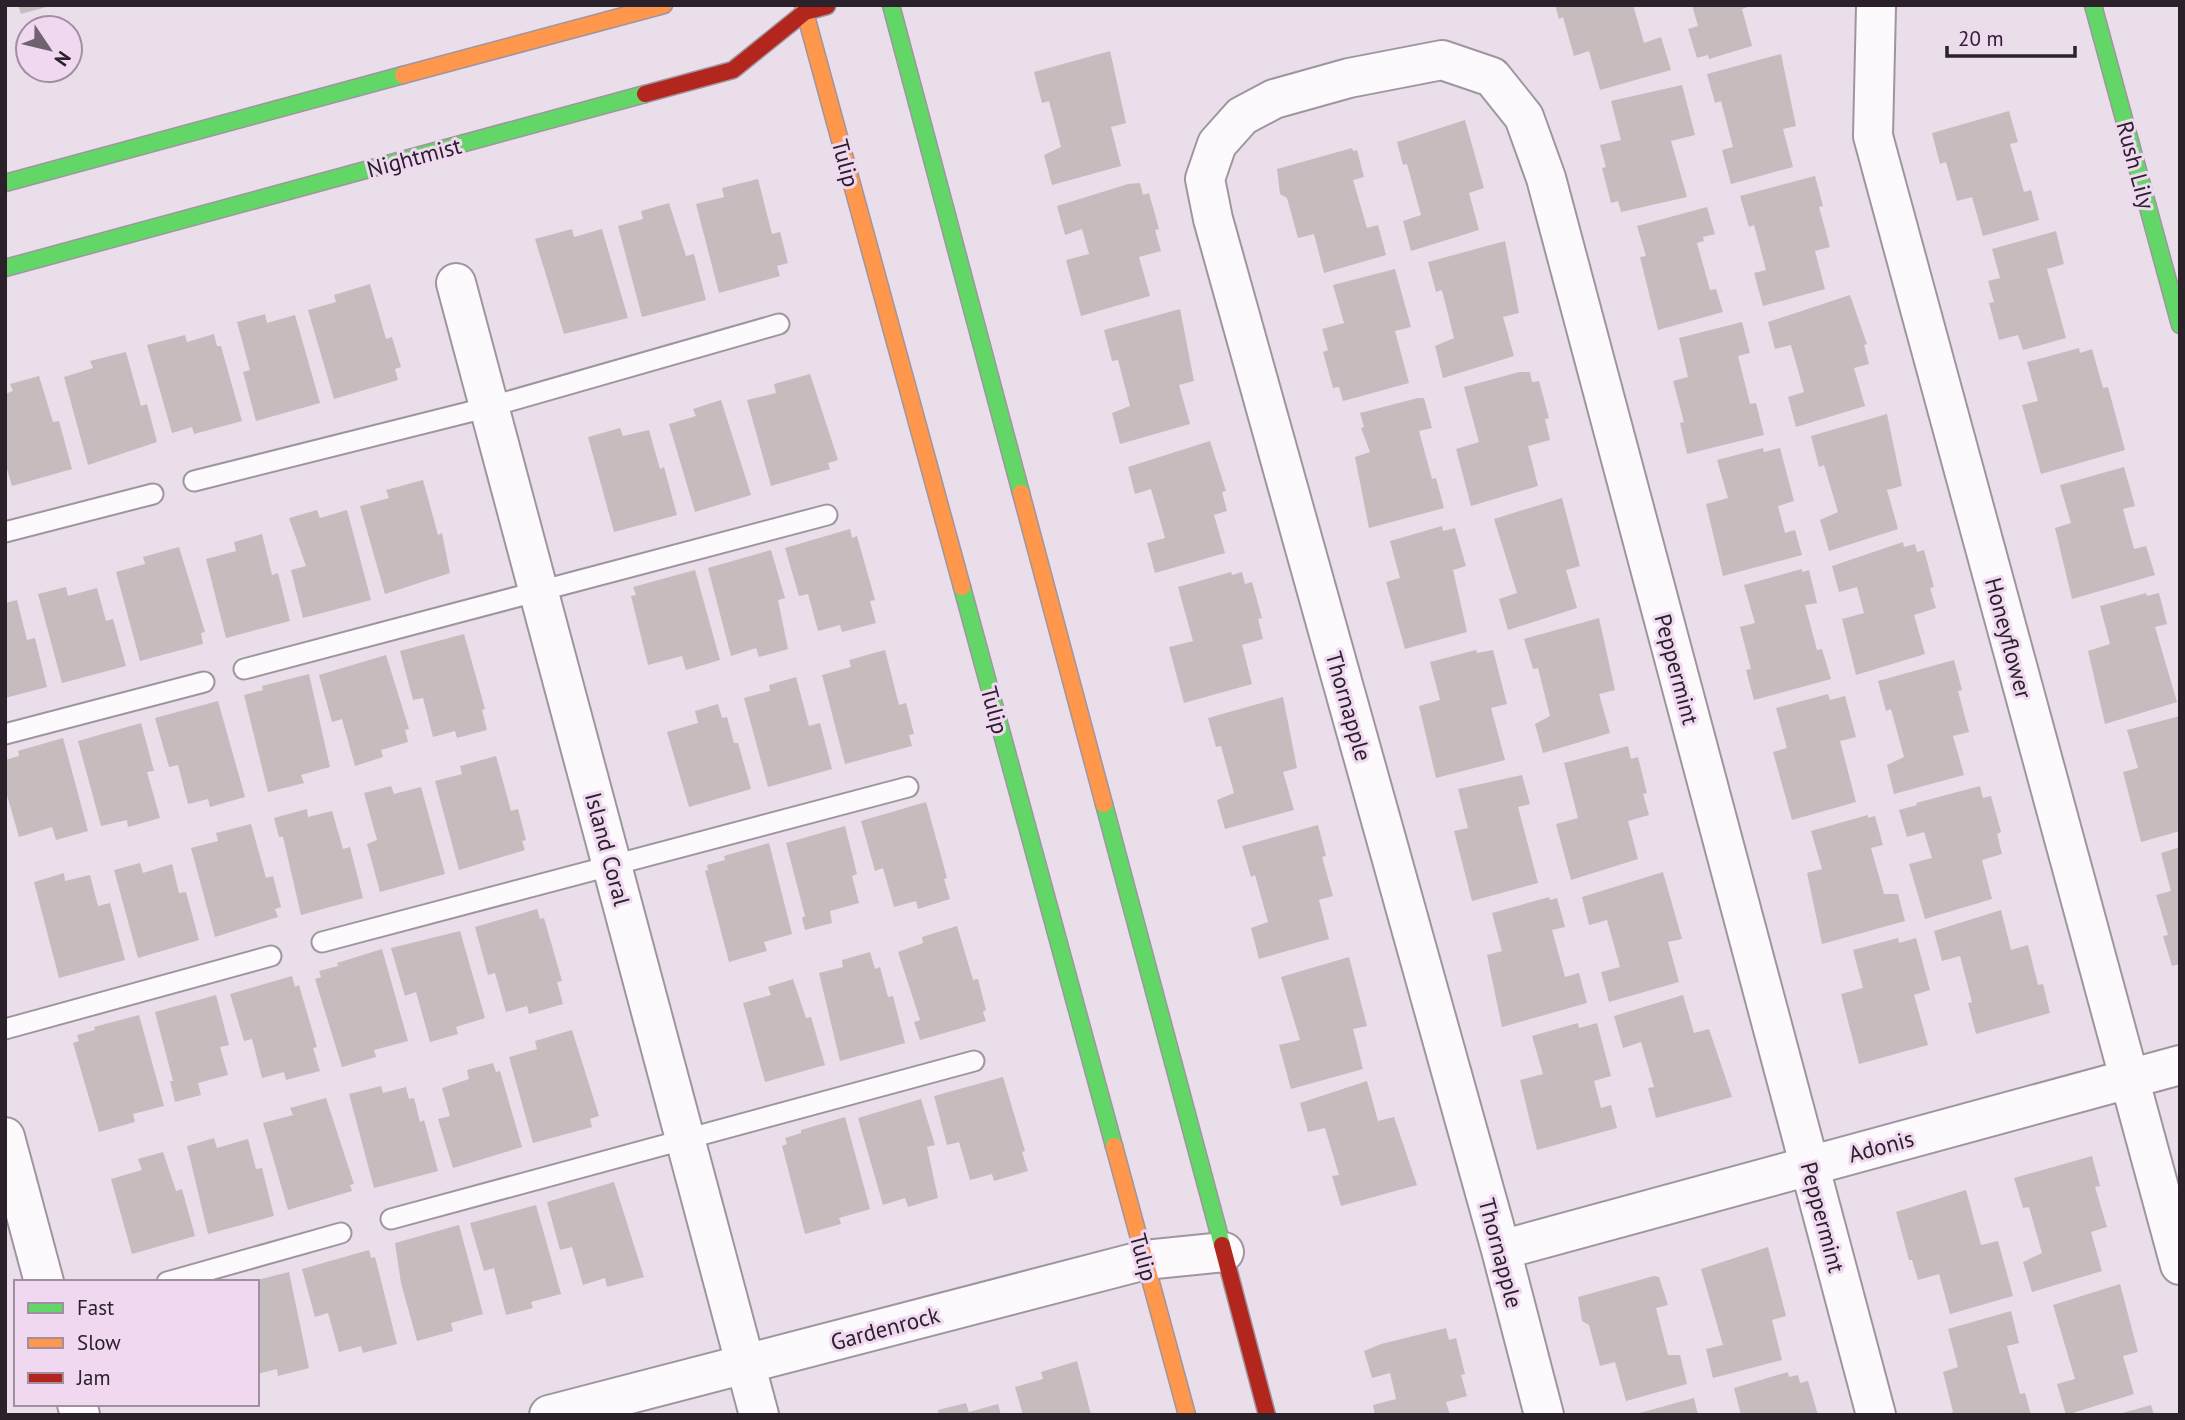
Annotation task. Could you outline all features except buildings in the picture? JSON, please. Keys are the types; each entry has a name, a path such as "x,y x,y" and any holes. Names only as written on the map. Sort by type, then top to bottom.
{"street":[{"path":"5,183 664,5"},
{"name":"Nightmist","path":"781,8 804,9 831,5"},
{"path":"891,5 1267,1415"},
{"name":"Rush Lily","path":"2093,5 2180,325"},
{"name":"Honeyflower","path":"1876,7 1872,136 2180,1265"},
{"name":"Nightmist","path":"5,268 733,69 804,9"},
{"name":"Tulip","path":"804,9 1187,1415"},
{"name":"Peppermint","path":"1349,78 1442,60 1492,77 1524,117 1549,191 1876,1415"},
{"name":"Thornapple","path":"1349,78 1274,99 1242,116 1217,144 1205,179 1213,219 1501,1250 1544,1415"},
{"name":"Island Coral","path":"456,284 759,1415"},
{"name":"Adonis","path":"1501,1250 2180,1065"},
{"path":"5,1137 19,1243 43,1280"},
{"name":"Gardenrock","path":"549,1415 1145,1260 1224,1252"}],"lane":[{"path":"194,481 489,407 779,324"},
{"path":"5,532 153,494"},
{"path":"244,669 827,515"},
{"path":"5,734 204,682"},
{"path":"322,942 908,787"},
{"path":"5,1029 271,956"},
{"path":"391,1219 974,1061"},
{"path":"174,1280 341,1233"}],"traffic: fast":[{"path":"891,5 1021,493"},
{"path":"2093,5 2180,325"},
{"path":"5,183 403,75"},
{"path":"5,268 645,94"},
{"path":"962,587 1114,1146"},
{"path":"1104,804 1222,1245"}],"traffic: slow":[{"path":"403,75 664,5"},
{"path":"803,5 962,587"},
{"path":"1021,493 1104,804"},
{"path":"1114,1146 1187,1415"}],"traffic: jam":[{"path":"645,94 733,70 805,12 827,6"},
{"path":"1222,1245 1267,1415"}]}
